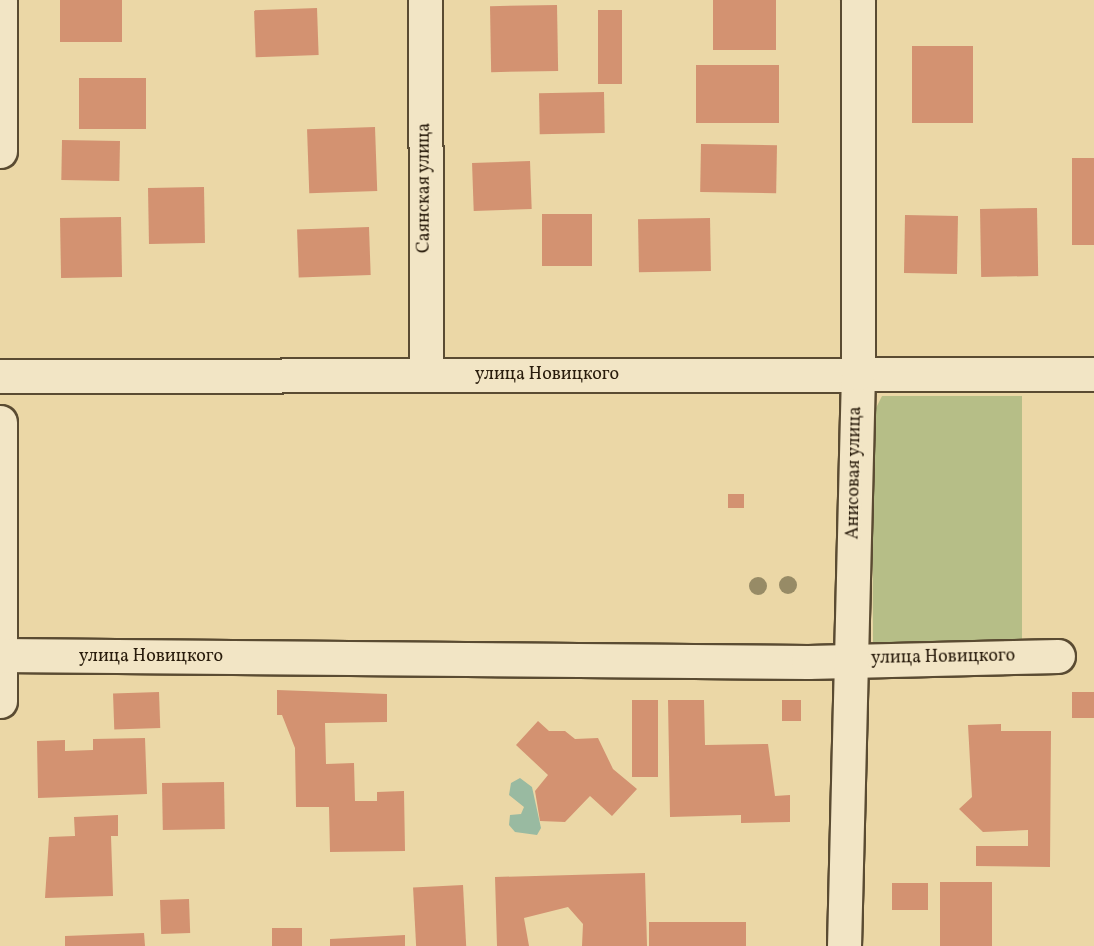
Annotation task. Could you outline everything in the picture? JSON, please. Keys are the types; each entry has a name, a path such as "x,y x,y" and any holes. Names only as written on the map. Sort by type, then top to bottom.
{"street":[{"path":"0,0 0,151"},
{"name":"Саянская улица","path":"425,0 426,375"},
{"name":"Анисовая улица","path":"844,946 858,373 858,0"},
{"name":"улица Новицкого","path":"0,376 1094,374"},
{"path":"0,422 0,700"},
{"name":"улица Новицкого","path":"1,655 852,661 1058,656"}],"shaded area":[{"path":"882,396 1022,396 1022,643 873,643 872,416"},
{"path":"520,778 532,787 541,828 537,835 515,832 509,825 510,815 521,814 524,807 509,795 511,783"}],"building":[{"path":"60,0 122,0 122,42 60,42"},
{"path":"713,0 776,0 776,50 713,50"},
{"path":"557,5 558,71 491,72 490,6"},
{"path":"317,8 319,55 256,57 254,10"},
{"path":"598,10 622,10 622,84 598,84"},
{"path":"912,46 973,46 973,123 912,123"},
{"path":"696,65 779,65 779,123 696,123"},
{"path":"79,78 146,78 146,129 79,129"},
{"path":"604,92 605,133 540,134 539,93"},
{"path":"375,127 377,191 309,193 307,129"},
{"path":"62,140 120,141 119,181 61,180"},
{"path":"701,144 777,145 776,193 700,192"},
{"path":"1072,158 1094,158 1094,245 1072,245"},
{"path":"530,161 532,209 474,211 472,163"},
{"path":"204,187 205,243 149,244 148,188"},
{"path":"1037,208 1038,276 981,277 980,209"},
{"path":"542,214 592,214 592,266 542,266"},
{"path":"905,215 958,216 957,274 904,273"},
{"path":"121,217 122,277 61,278 60,218"},
{"path":"710,218 711,271 639,272 638,219"},
{"path":"369,227 371,275 299,277 297,230"},
{"path":"728,494 744,494 744,508 728,508"},
{"path":"277,690 387,694 387,722 325,723 326,764 354,763 355,801 377,801 377,792 404,791 405,851 330,852 329,807 296,807 295,748 282,715 277,715"},
{"path":"159,692 160,728 114,730 113,694"},
{"path":"1072,692 1094,692 1094,718 1072,718"},
{"path":"632,700 658,700 658,777 632,777"},
{"path":"668,700 704,700 705,745 768,744 775,796 790,795 790,822 741,823 741,815 670,817"},
{"path":"782,700 801,700 801,721 782,721"},
{"path":"538,721 549,731 565,731 575,739 598,738 613,769 637,789 612,816 590,796 565,822 540,821 535,791 548,775 516,745"},
{"path":"1001,724 1001,731 1051,731 1050,867 976,866 976,846 1028,846 1028,830 983,832 959,809 972,797 968,725"},
{"path":"145,738 147,794 38,798 37,741 65,740 65,751 93,750 93,739"},
{"path":"224,782 225,829 163,830 162,783"},
{"path":"118,815 118,836 111,836 113,896 45,898 49,837 75,836 74,817"},
{"path":"645,873 647,946 582,946 583,924 568,907 524,918 529,946 497,946 495,877"},
{"path":"940,882 992,882 992,946 940,946"},
{"path":"892,883 928,883 928,910 892,910"},
{"path":"463,885 466,946 416,946 413,888"},
{"path":"189,899 190,933 161,934 160,900"},
{"path":"649,922 746,922 746,946 649,946"},
{"path":"272,928 302,928 302,946 272,946"},
{"path":"144,933 145,946 65,946 65,936"},
{"path":"405,935 405,946 330,946 330,939"}]}
